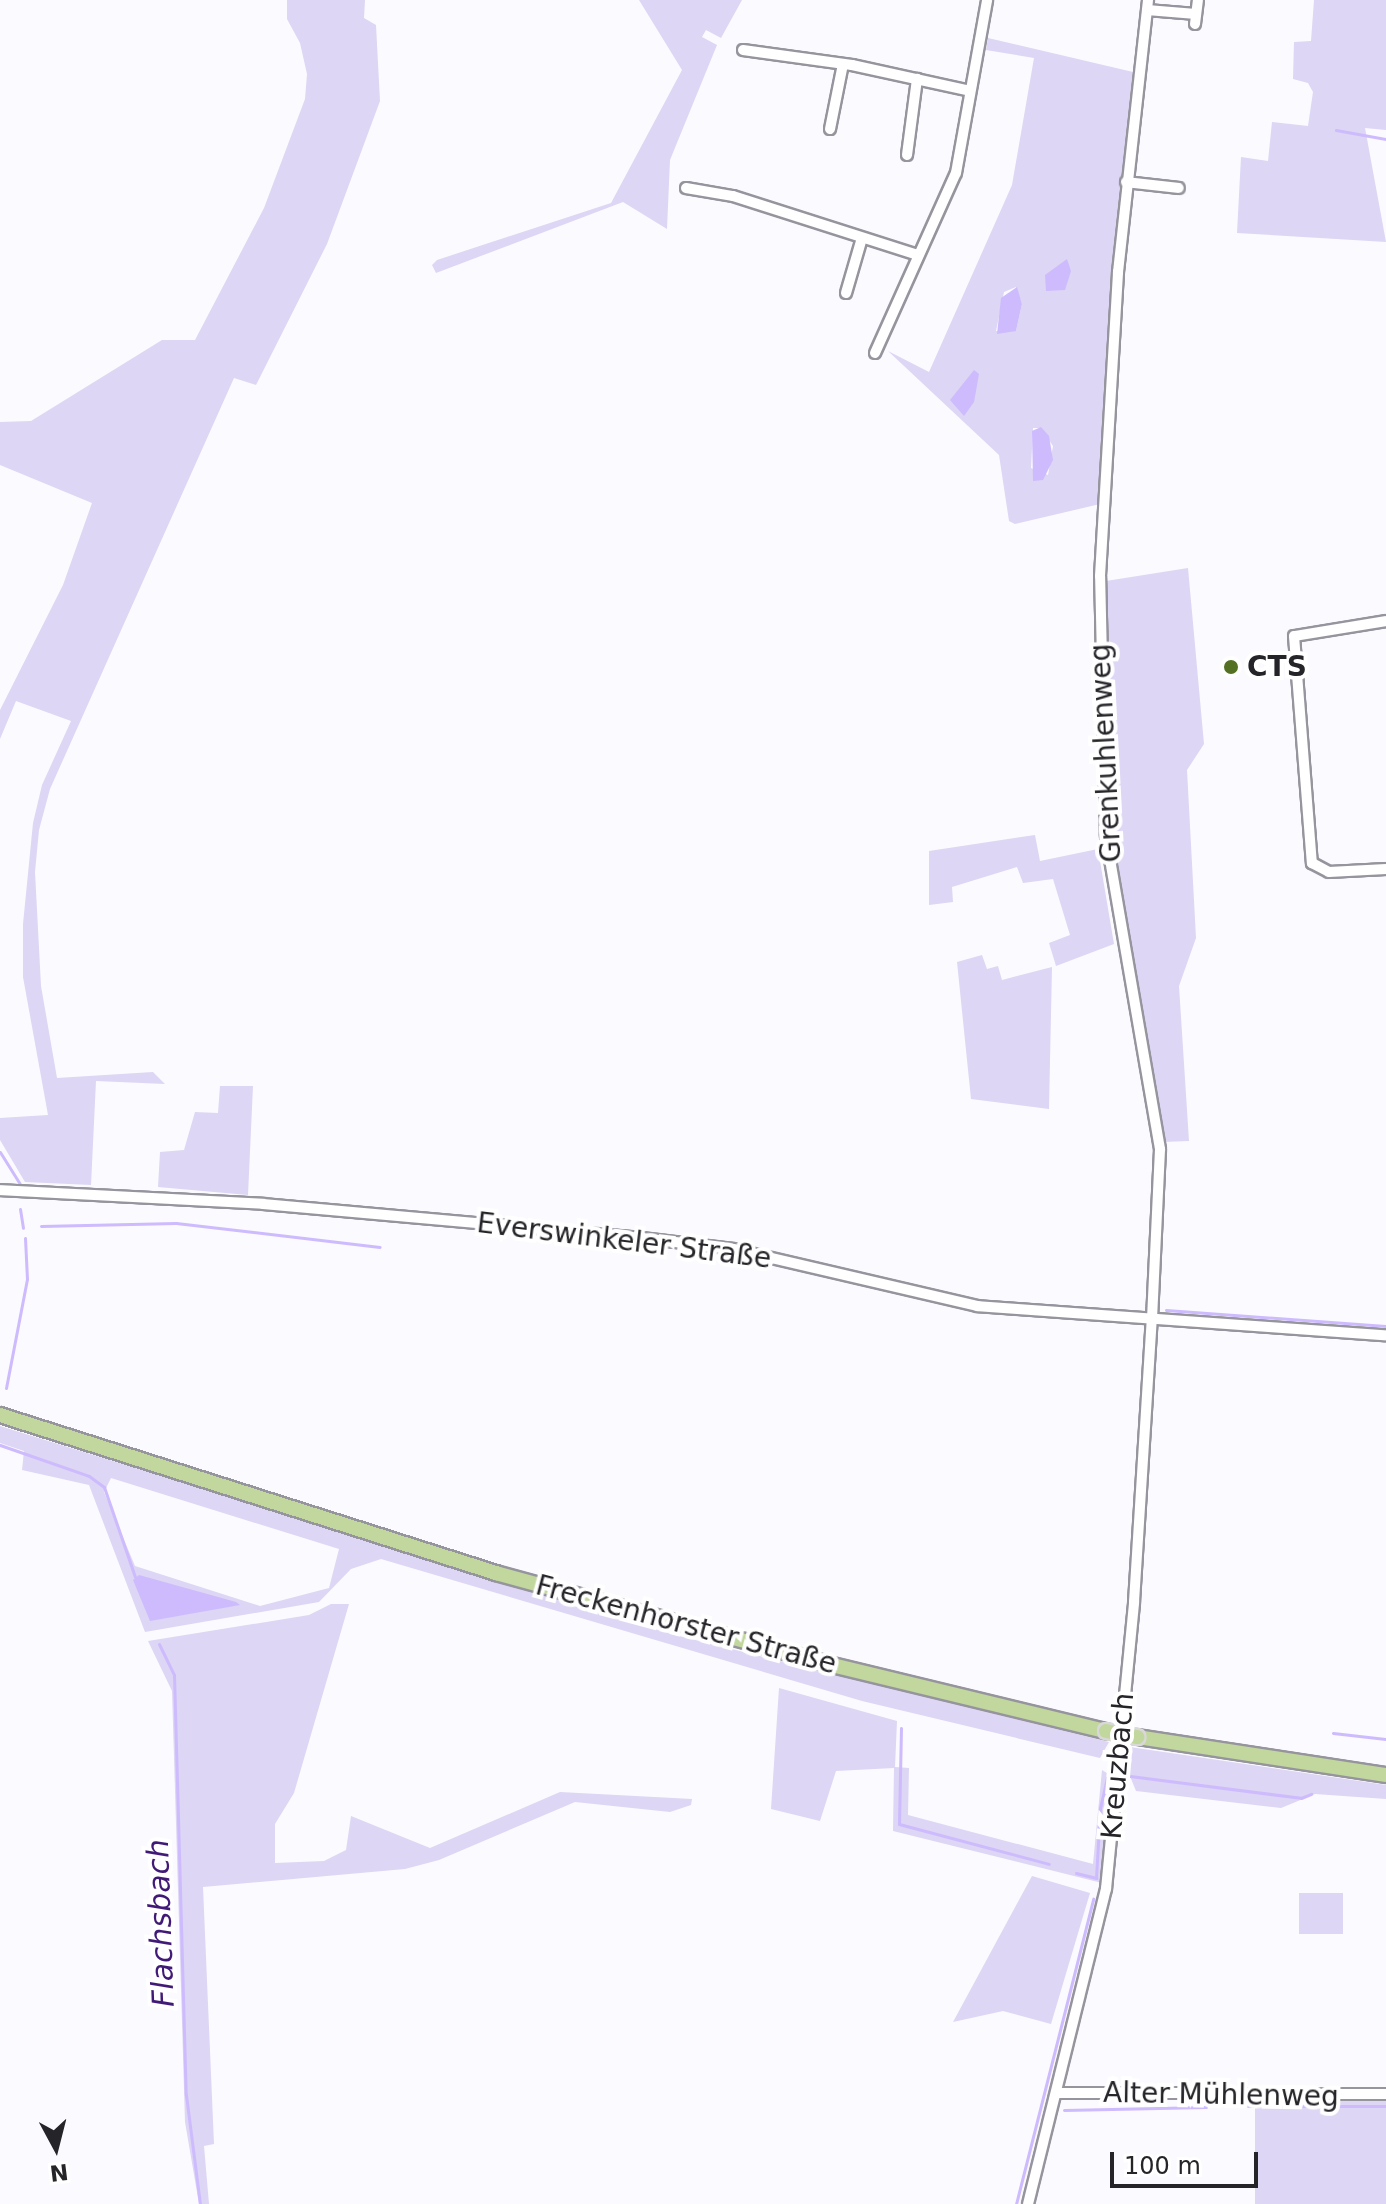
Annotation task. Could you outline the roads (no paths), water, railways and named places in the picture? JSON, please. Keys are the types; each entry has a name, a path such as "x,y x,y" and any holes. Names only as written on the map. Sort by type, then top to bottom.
{"main road":[{"name":"Freckenhorster Straße","path":"0,1415 496,1573 824,1663 1106,1731 1386,1775"}],"street":[{"path":"875,353 956,173 987,0"},
{"name":"Grenkuhlenweg","path":"1152,1319 1160,1149 1106,836 1102,708 1102,513 1126,182 1147,5 1196,19 1198,0"},
{"path":"743,50 843,64 970,91"},
{"path":"830,129 843,64"},
{"path":"907,155 917,79"},
{"path":"1126,182 1179,188"},
{"path":"686,188 733,196 918,255"},
{"path":"846,293 862,238"},
{"path":"1386,621 1294,636 1312,863 1329,872 1386,869"},
{"name":"Everswinkeler Straße","path":"0,1190 263,1204 678,1242 769,1256 956,1303 1386,1335"},
{"name":"Kreuzbach","path":"1028,2204 1106,1889 1134,1602 1152,1319"},
{"name":"Alter Mühlenweg","path":"1057,2093 1386,2094"}],"waterway":[{"path":"1336,130 1386,139"},
{"path":"0,1152 20,1184"},
{"path":"20,1209 23,1228"},
{"path":"41,1226 176,1223 380,1247"},
{"path":"6,1388 27,1279 25,1238"},
{"path":"1166,1310 1386,1326"},
{"name":"Flachsbach","path":"0,1445 89,1476 104,1487 135,1577"},
{"name":"Flachsbach","path":"159,1644 174,1675 186,2095 200,2204"},
{"path":"901,1728 899,1824 1049,1864"},
{"path":"1333,1733 1386,1739"},
{"path":"1130,1776 1301,1798 1311,1794"},
{"path":"1076,1873 1096,1878 1100,1808 1107,1777"},
{"path":"1016,2204 1093,1899"},
{"path":"1222,2106 1386,2106"},
{"path":"1064,2110 1206,2107"}],"place":[{"name":"CTS","path":"1231,667"}]}
